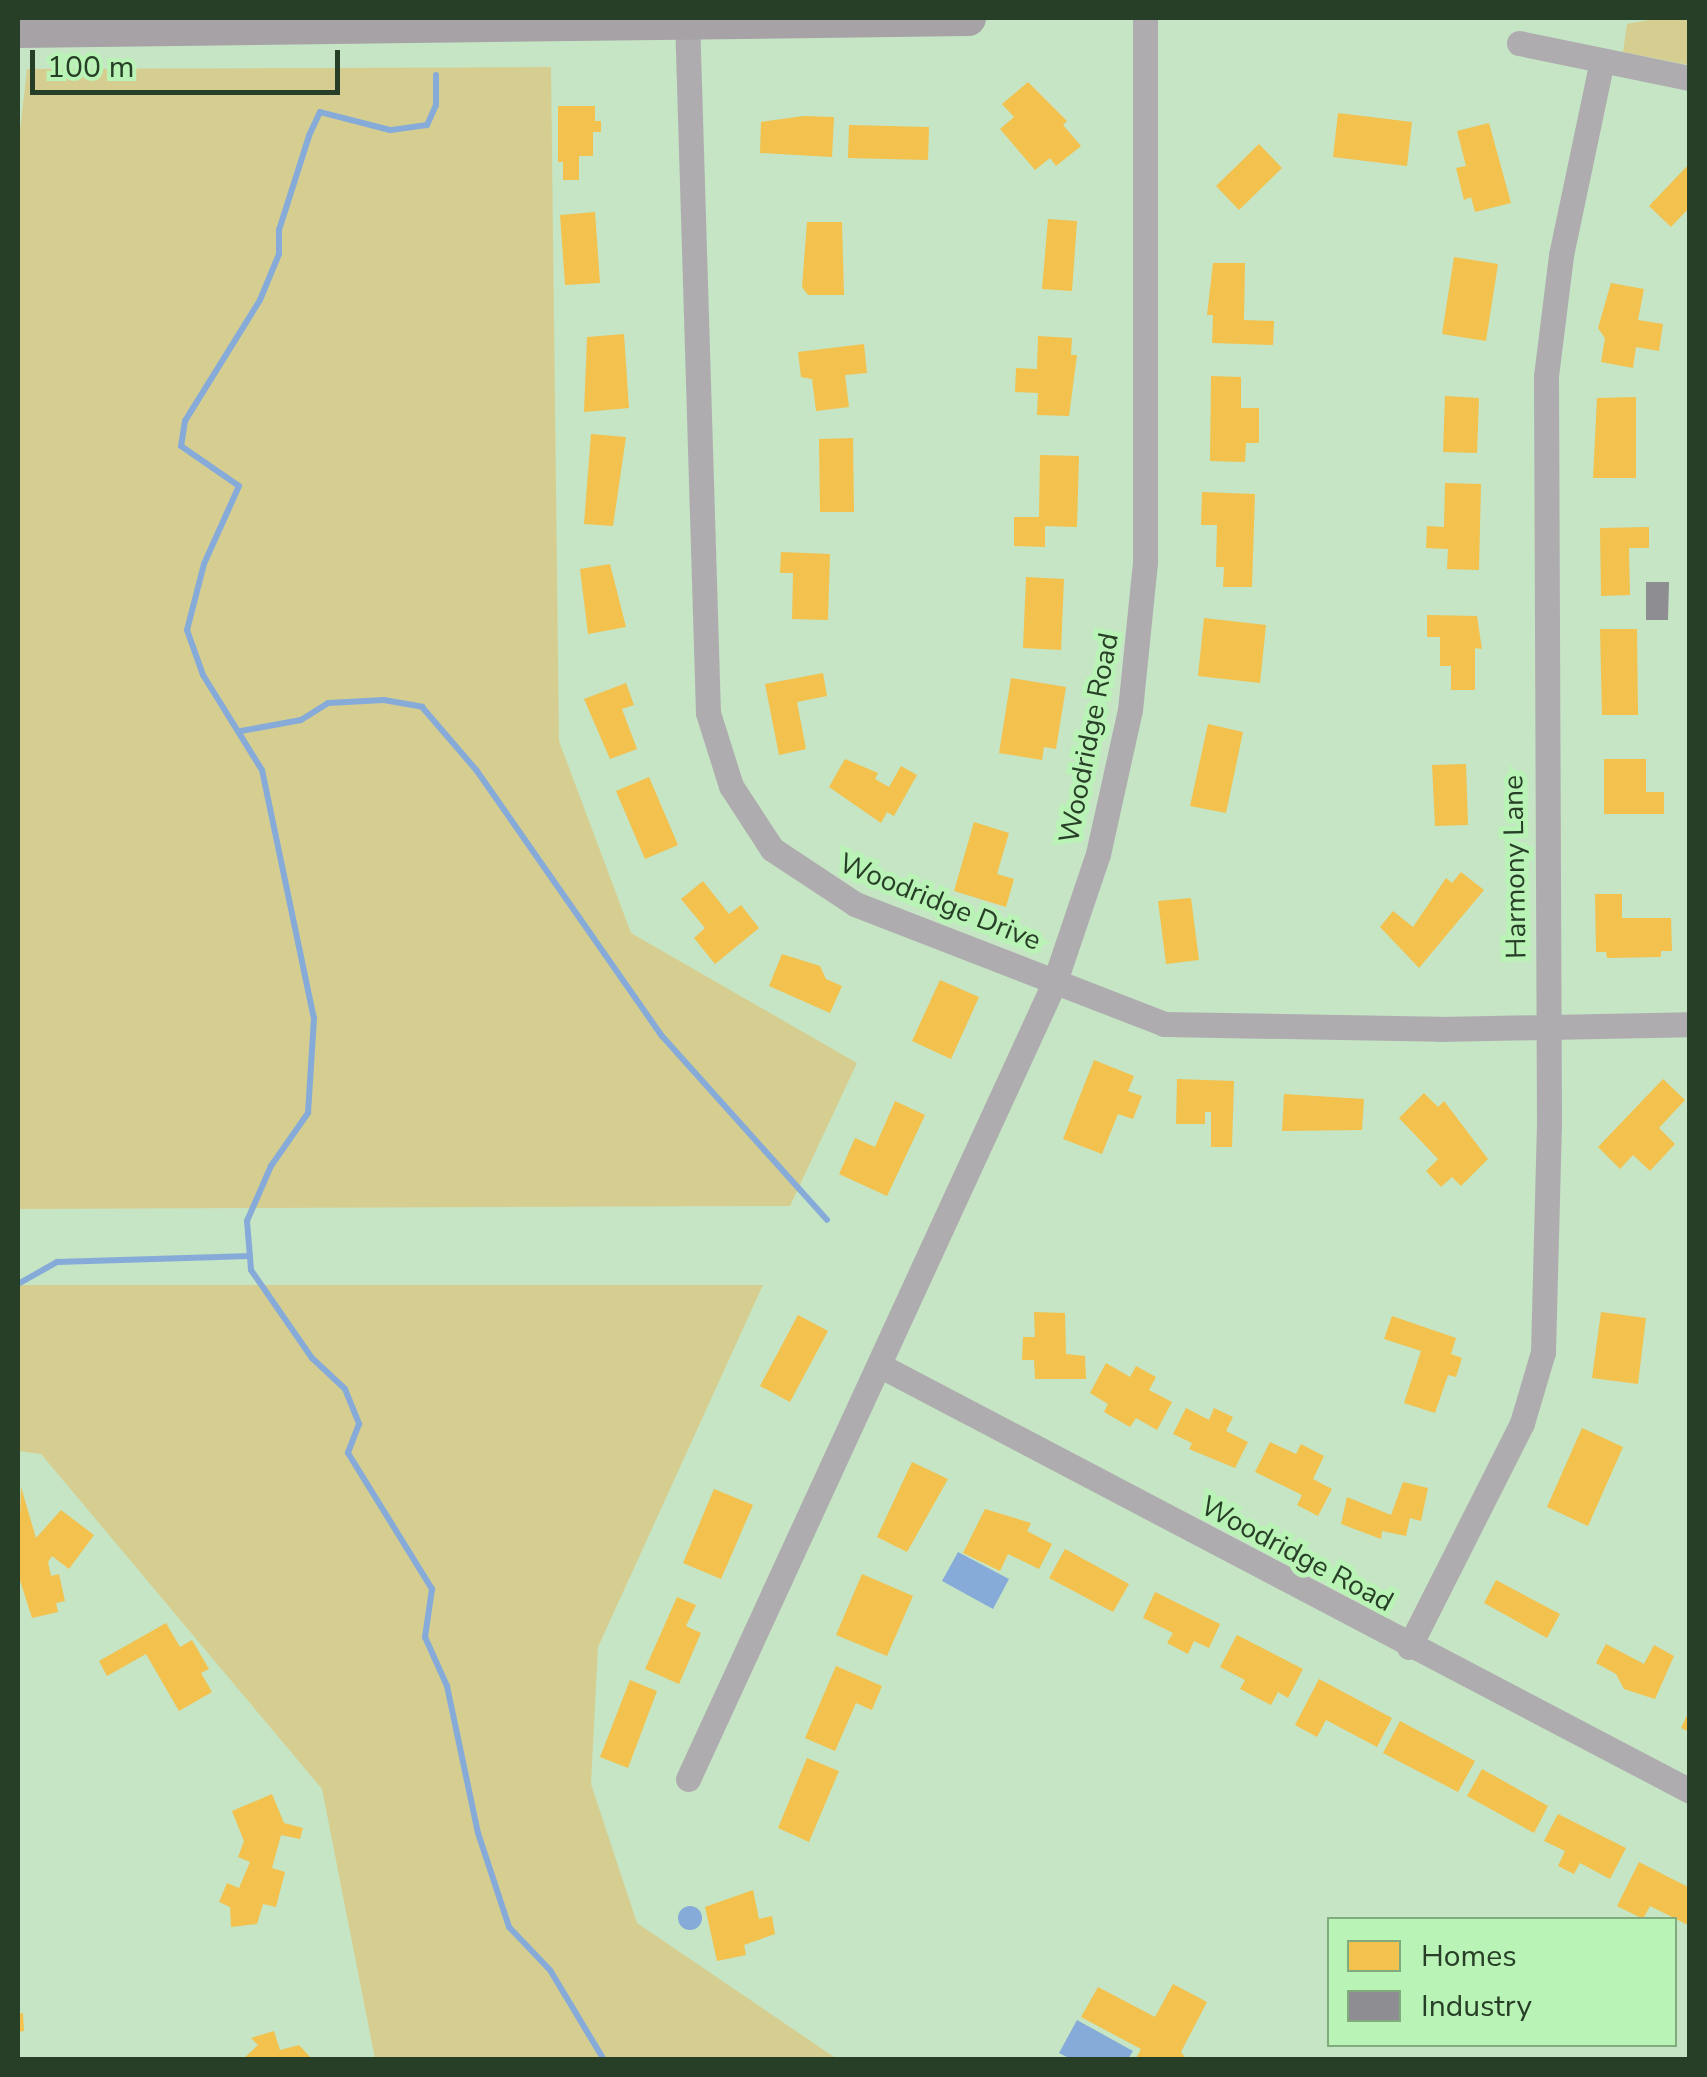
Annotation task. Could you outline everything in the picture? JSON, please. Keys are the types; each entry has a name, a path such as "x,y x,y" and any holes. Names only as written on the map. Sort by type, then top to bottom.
{"main road":[{"path":"18,30 968,18"}],"street":[{"name":"Woodridge Road","path":"688,1779 1055,981 1098,854 1140,638 1144,18"},
{"name":"Woodridge Drive","path":"688,21 704,660 721,762 756,830 812,881 1141,1019 1181,1025 1690,1024"},
{"path":"1518,43 1690,78"},
{"name":"Harmony Lane","path":"1409,1647 1522,1424 1543,1352 1546,376 1561,254 1602,61"},
{"name":"Woodridge Road","path":"879,1365 1409,1647 1690,1791"}],"shaded area":[{"path":"1689,18 1689,65 1623,52 1627,24"},
{"path":"551,67 559,741 631,933 857,1063 790,1206 18,1209 18,148 27,69"},
{"path":"18,1285 763,1285 598,1647 591,1784 637,1923 837,2059 375,2059 322,1789 41,1454 18,1451"}],"water":[{"path":"958,1552 1009,1579 993,1609 942,1581"},
{"path":"690,1906 699,1909 699,1927 690,1930 681,1927 678,1918 681,1909"},
{"path":"1077,2020 1133,2051 1128,2059 1071,2059 1059,2053"}],"building: Homes":[{"path":"1028,82 1067,121 1063,125 1081,146 1056,166 1050,158 1035,170 1000,129 1014,117 1002,104"},
{"path":"558,106 595,106 595,121 601,121 601,132 593,132 593,156 579,156 579,180 563,180 563,162 558,162"},
{"path":"1338,113 1412,122 1407,166 1333,157"},
{"path":"804,116 834,117 832,157 760,153 761,122"},
{"path":"1489,123 1511,203 1475,212 1471,197 1464,200 1456,168 1466,166 1457,131"},
{"path":"849,125 929,127 928,160 848,158"},
{"path":"1259,144 1282,168 1239,210 1216,186"},
{"path":"1690,163 1690,207 1671,227 1649,206"},
{"path":"595,212 600,283 565,285 560,215"},
{"path":"1048,219 1077,221 1072,291 1042,289"},
{"path":"807,222 842,222 844,295 808,295 802,287"},
{"path":"1454,257 1498,264 1486,341 1442,334"},
{"path":"1213,263 1245,263 1244,320 1274,321 1273,345 1212,343 1213,315 1207,315"},
{"path":"1611,283 1644,289 1638,320 1663,324 1659,351 1636,347 1633,368 1601,362 1605,338 1598,328"},
{"path":"624,334 629,408 584,412 587,337"},
{"path":"1038,336 1072,338 1071,355 1077,355 1069,416 1037,415 1038,393 1015,392 1016,368 1037,369"},
{"path":"864,344 867,373 845,375 849,407 816,411 812,379 801,377 798,352"},
{"path":"1211,376 1241,377 1241,408 1259,408 1259,443 1246,443 1245,462 1210,461"},
{"path":"1445,396 1479,398 1477,453 1443,452"},
{"path":"1636,397 1636,478 1593,478 1597,398"},
{"path":"591,434 626,437 613,526 584,524"},
{"path":"853,438 854,512 820,512 819,439"},
{"path":"1040,455 1079,456 1077,527 1045,526 1045,547 1014,546 1014,517 1039,517"},
{"path":"1445,483 1481,484 1479,570 1447,569 1448,549 1426,548 1427,526 1444,527"},
{"path":"1202,492 1255,494 1252,587 1223,587 1224,567 1216,567 1217,525 1201,525"},
{"path":"1649,527 1649,548 1629,548 1630,595 1601,596 1600,528"},
{"path":"781,552 830,554 828,620 792,619 793,573 780,573"},
{"path":"610,564 626,627 588,634 580,569"},
{"path":"1026,577 1064,579 1061,650 1023,648"},
{"path":"1427,615 1477,616 1482,649 1475,648 1475,690 1451,690 1451,666 1440,666 1440,637 1427,637"},
{"path":"1204,618 1266,625 1260,683 1198,676"},
{"path":"1600,629 1637,629 1638,715 1602,715"},
{"path":"823,673 827,696 797,702 806,749 779,755 765,684"},
{"path":"1011,678 1066,687 1056,749 1044,747 1042,760 999,753"},
{"path":"626,683 634,705 622,709 637,749 610,759 584,699"},
{"path":"1208,724 1243,732 1226,813 1190,806"},
{"path":"845,759 878,773 875,779 889,787 901,766 917,775 894,816 887,812 881,823 829,787"},
{"path":"1604,759 1646,759 1646,792 1664,792 1664,814 1604,814"},
{"path":"1466,764 1468,825 1435,826 1432,765"},
{"path":"649,777 678,845 645,859 616,791"},
{"path":"974,822 1009,833 997,874 1014,879 1006,907 954,891"},
{"path":"1461,872 1484,890 1419,968 1380,927 1393,911 1413,927 1446,878 1452,883"},
{"path":"703,881 729,914 741,905 759,928 715,964 694,938 705,928 681,899"},
{"path":"1595,894 1622,894 1622,918 1671,918 1672,951 1661,951 1661,957 1607,958 1606,952 1596,952"},
{"path":"1191,898 1199,960 1166,964 1158,901"},
{"path":"782,954 820,966 826,979 842,986 830,1013 769,986"},
{"path":"940,980 979,997 951,1059 912,1041"},
{"path":"1094,1060 1134,1076 1128,1091 1142,1096 1133,1119 1118,1114 1102,1154 1063,1139"},
{"path":"1177,1079 1234,1081 1232,1147 1211,1147 1211,1112 1205,1112 1205,1124 1176,1124"},
{"path":"1663,1079 1685,1100 1659,1128 1675,1144 1650,1171 1633,1155 1620,1169 1598,1147"},
{"path":"1424,1093 1438,1107 1444,1101 1488,1159 1461,1186 1452,1177 1441,1187 1426,1171 1438,1159 1399,1118"},
{"path":"1284,1094 1364,1099 1362,1130 1282,1131"},
{"path":"895,1101 925,1115 887,1196 839,1174 855,1138 875,1147"},
{"path":"1034,1312 1065,1313 1066,1354 1085,1356 1086,1379 1035,1379 1034,1360 1022,1360 1023,1337 1035,1337"},
{"path":"1601,1312 1646,1318 1638,1384 1592,1378"},
{"path":"798,1315 828,1331 790,1402 760,1386"},
{"path":"1392,1316 1456,1338 1451,1354 1462,1358 1456,1377 1448,1375 1435,1413 1404,1403 1421,1351 1384,1339"},
{"path":"1106,1363 1130,1377 1136,1366 1156,1377 1149,1390 1172,1402 1157,1430 1136,1418 1130,1427 1104,1412 1108,1404 1090,1393"},
{"path":"1186,1408 1209,1420 1214,1408 1233,1417 1226,1431 1248,1442 1235,1468 1189,1449 1192,1443 1173,1434"},
{"path":"1582,1428 1623,1447 1588,1526 1547,1507"},
{"path":"1270,1442 1296,1454 1301,1444 1324,1456 1313,1479 1332,1489 1318,1516 1297,1505 1302,1495 1255,1472"},
{"path":"912,1462 948,1479 907,1552 877,1537"},
{"path":"1403,1482 1428,1488 1421,1521 1410,1518 1406,1536 1382,1531 1381,1539 1341,1524 1347,1497 1391,1515"},
{"path":"21,1487 36,1538 61,1510 94,1535 69,1569 52,1556 48,1562 51,1576 59,1574 65,1601 56,1603 58,1612 32,1618 18,1574"},
{"path":"714,1489 753,1505 721,1579 683,1563"},
{"path":"985,1509 1031,1523 1027,1531 1052,1544 1039,1569 1008,1554 1000,1571 963,1553"},
{"path":"1065,1549 1129,1584 1113,1612 1049,1578"},
{"path":"862,1574 913,1596 887,1656 836,1635"},
{"path":"1496,1580 1560,1614 1547,1638 1484,1603"},
{"path":"1155,1592 1220,1624 1209,1648 1194,1641 1188,1654 1167,1643 1173,1633 1143,1618"},
{"path":"677,1597 696,1605 686,1626 701,1633 679,1684 645,1669"},
{"path":"166,1623 180,1647 192,1640 209,1669 201,1673 212,1692 179,1711 146,1654 107,1676 99,1661"},
{"path":"1237,1635 1303,1669 1288,1698 1278,1692 1271,1705 1240,1689 1245,1680 1220,1667"},
{"path":"1606,1644 1644,1664 1654,1645 1674,1656 1655,1699 1624,1689 1616,1674 1596,1663"},
{"path":"836,1666 882,1686 872,1710 856,1703 835,1751 805,1738"},
{"path":"1319,1679 1392,1718 1377,1747 1326,1720 1317,1737 1295,1725"},
{"path":"630,1680 657,1691 628,1768 600,1757"},
{"path":"1690,1709 1690,1732 1681,1728"},
{"path":"1400,1721 1475,1761 1458,1792 1383,1753"},
{"path":"807,1758 839,1771 809,1842 778,1828"},
{"path":"1482,1769 1548,1806 1534,1833 1467,1796"},
{"path":"272,1794 284,1823 303,1828 300,1839 281,1835 272,1868 285,1872 276,1907 263,1904 257,1924 231,1927 230,1907 219,1902 227,1883 239,1888 250,1862 238,1857 244,1841 232,1811"},
{"path":"1558,1814 1626,1848 1610,1879 1580,1863 1574,1874 1558,1866 1565,1851 1544,1841"},
{"path":"1639,1862 1690,1888 1690,1926 1650,1906 1644,1917 1639,1917 1617,1906"},
{"path":"753,1890 759,1919 772,1916 775,1934 744,1945 746,1955 717,1961 705,1907"},
{"path":"1173,1984 1207,2002 1181,2052 1187,2060 1135,2060 1141,2049 1081,2017 1098,1987 1155,2017"},
{"path":"23,2013 24,2031 18,2032 18,2014"},
{"path":"274,2031 280,2050 299,2045 313,2060 242,2060 258,2045 251,2038"}],"building: Industry":[{"path":"1646,582 1669,582 1668,620 1646,620"}],"waterway":[{"path":"436,75 436,105 427,125 390,130 320,112 309,136 279,230 279,254 260,300 185,421 181,446 239,486 204,564 187,630 203,675 262,770 314,1018 308,1113 271,1166 247,1221 251,1270 312,1358 345,1389 359,1424 348,1453 432,1589 425,1637 447,1686 478,1833 509,1927 550,1970 604,2060"},
{"path":"241,731 301,720 328,703 384,700 422,707 477,771 662,1036 827,1220"},
{"path":"18,1284 57,1262 250,1256"}]}
